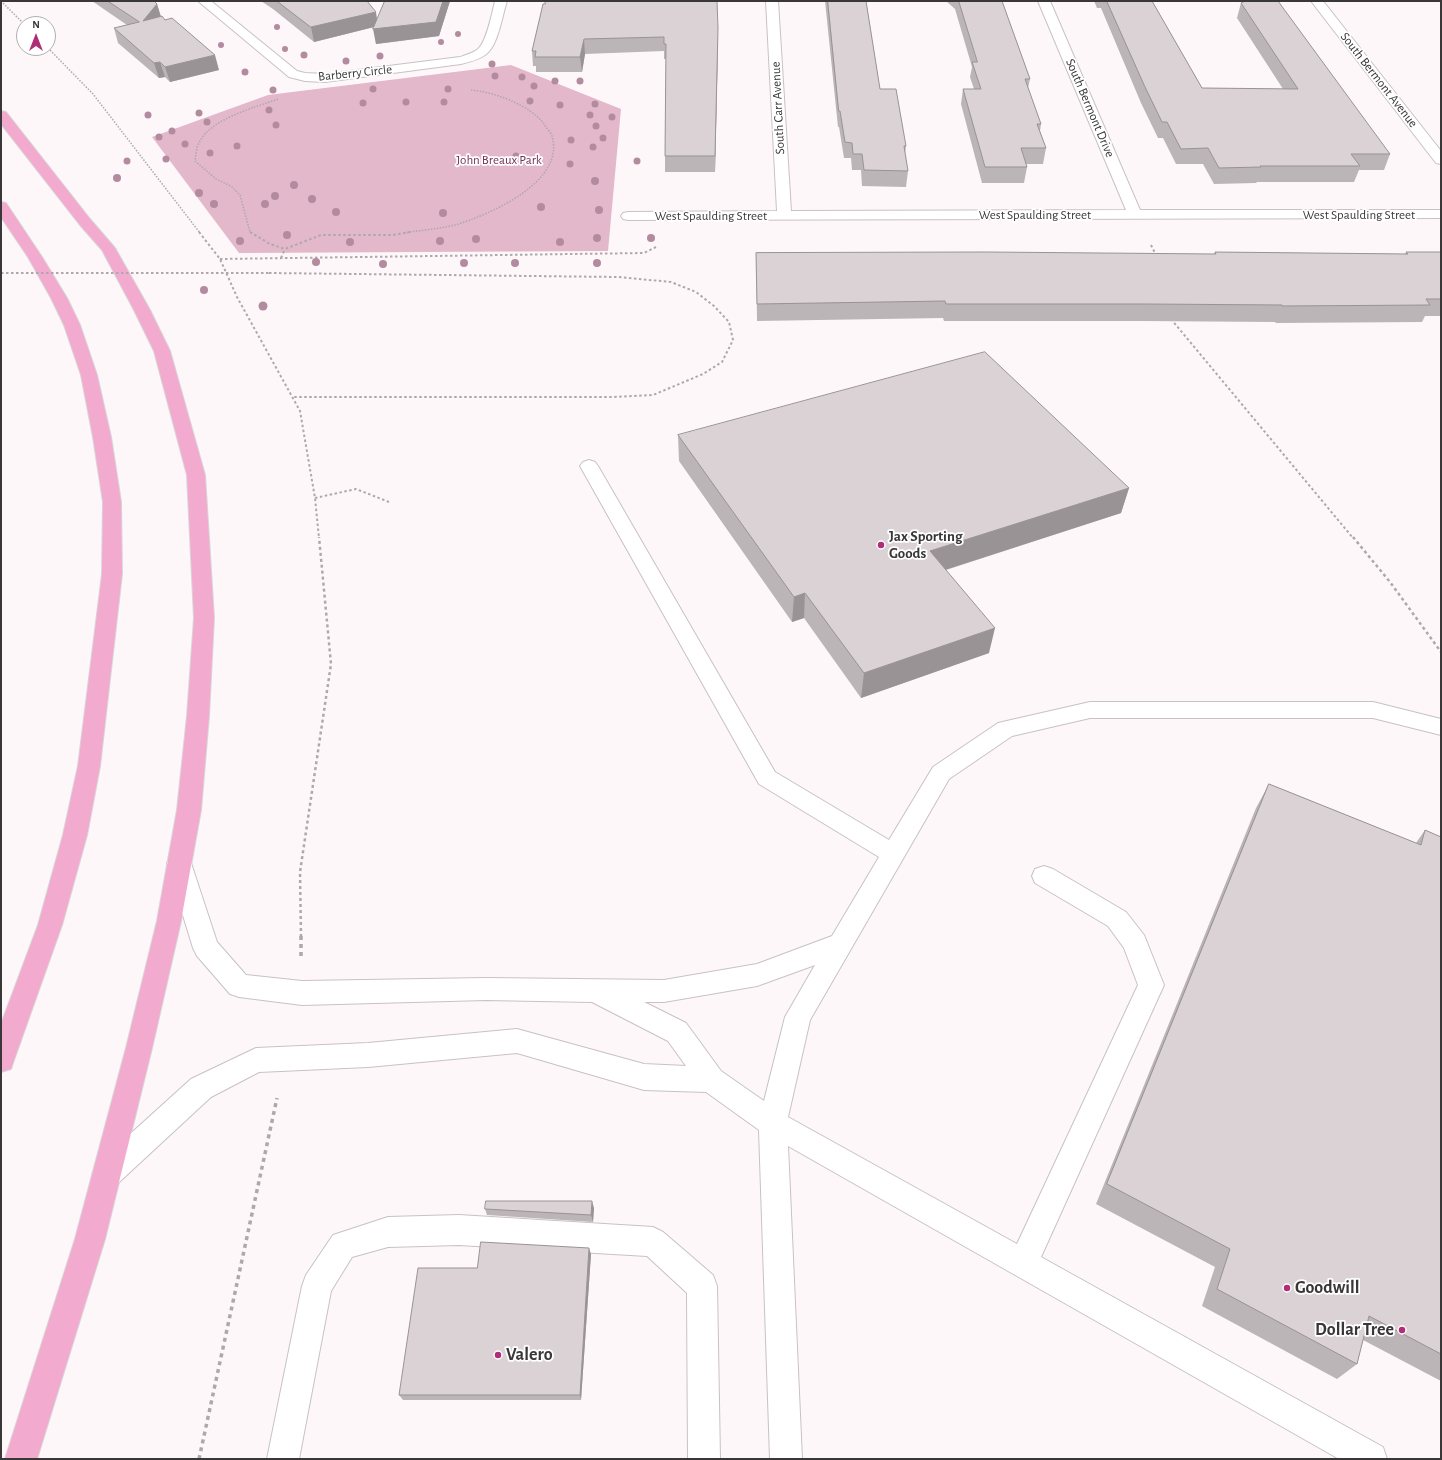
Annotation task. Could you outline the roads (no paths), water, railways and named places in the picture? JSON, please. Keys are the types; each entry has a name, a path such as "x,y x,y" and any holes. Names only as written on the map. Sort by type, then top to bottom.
{"main road":[{"path":"1,115 84,222 108,248 142,310 162,351 196,475 204,618 189,810 163,943 139,1048 90,1239 21,1459"},
{"path":"1,206 59,298 72,325 89,375 102,437 112,502 112,574 89,766 75,835 50,925 1,1060"}],"street":[{"name":"Barberry Circle","path":"204,1 293,74 305,77 325,78 461,60 483,51 488,44 501,1"},
{"name":"South Carr Avenue","path":"772,1 784,215"},
{"name":"South Bermont Drive","path":"1044,1 1135,215"},
{"name":"South Bermont Avenue","path":"1317,1 1441,160"},
{"name":"West Spaulding Street","path":"628,216 1441,214"},
{"path":"589,466 767,778 894,854"},
{"path":"786,1459 773,1123 798,1017 941,773 1006,729 1090,710 1373,710 1441,727"},
{"path":"179,863 206,948 239,986 302,993 486,990 664,991 757,975 841,944"},
{"path":"1023,1263 1150,985 1135,944 1117,919 1044,876"},
{"path":"594,990 677,1032 711,1080 773,1123 1371,1459"},
{"path":"106,1175 201,1088 256,1060 368,1054 517,1042 644,1077 711,1080"},
{"path":"283,1459 317,1286 343,1246 388,1232 459,1230 653,1242 702,1286 704,1459"}],"place":[{"name":"Jax Sporting Goods","path":"881,545"},
{"name":"Goodwill","path":"1287,1288"},
{"name":"Dollar Tree","path":"1402,1330"},
{"name":"Valero","path":"498,1355"}],"park label":[{"name":"John Breaux Park","path":"499,160"}]}
